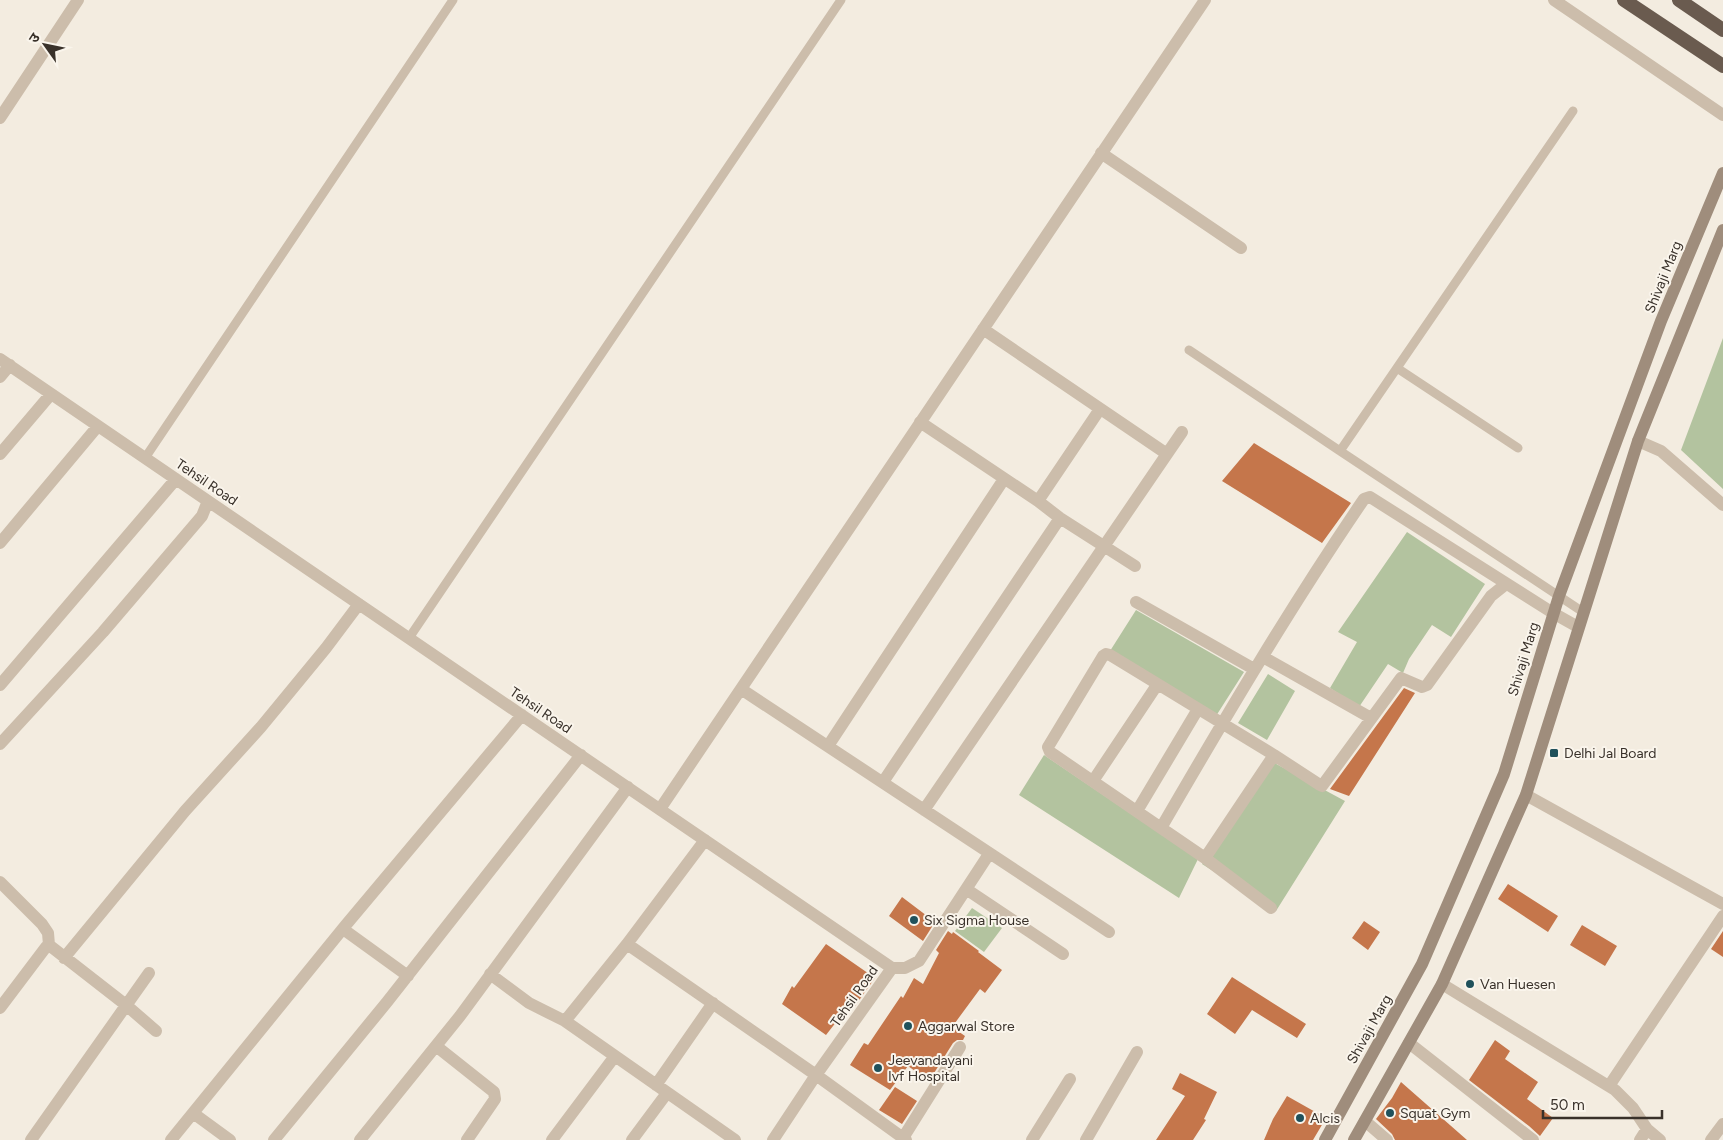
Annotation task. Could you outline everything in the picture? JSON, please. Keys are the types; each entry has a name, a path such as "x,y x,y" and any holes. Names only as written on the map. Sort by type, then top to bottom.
{"highway":[{"path":"1624,0 1723,66"},
{"path":"1679,0 1723,30"}],"main road":[{"name":"Shivaji Marg","path":"1325,1140 1422,964 1504,774 1559,596 1661,321 1723,173"},
{"path":"1354,1140 1442,984 1526,795 1638,441 1723,230"}],"street":[{"path":"0,118 78,0"},
{"path":"660,809 1205,0"},
{"path":"1554,0 1723,115"},
{"path":"1101,153 1241,248"},
{"path":"983,329 1167,454"},
{"path":"0,377 5,362"},
{"name":"Tehsil Road","path":"5,362 892,968 816,1075 773,1140"},
{"path":"0,454 51,394"},
{"path":"1038,501 1100,409"},
{"path":"920,422 1038,501 1060,518 1135,566"},
{"path":"0,543 98,426"},
{"path":"924,810 1182,432"},
{"path":"1638,441 1661,451 1723,505"},
{"path":"0,685 176,479"},
{"path":"828,746 1004,479"},
{"path":"1162,828 1254,669 1326,554 1367,497 1370,497 1506,584 1578,627"},
{"path":"0,744 103,632 202,516 208,501"},
{"path":"883,782 1060,518"},
{"path":"1271,908 1205,858 1050,752 1048,747 1103,656 1106,654 1110,655 1322,786 1400,678 1422,687 1427,685 1491,596 1506,584"},
{"path":"1136,602 1254,669"},
{"path":"64,958 185,811 261,727 326,648 359,604"},
{"path":"1263,657 1371,718"},
{"path":"1093,781 1157,685"},
{"path":"741,689 1109,932"},
{"path":"1137,811 1198,709"},
{"path":"171,1140 343,929 522,715"},
{"path":"274,1140 408,976 581,755"},
{"path":"1205,858 1274,755"},
{"path":"360,1140 436,1046 628,787"},
{"path":"1526,795 1723,904"},
{"path":"565,1021 627,944 705,840"},
{"path":"892,968 905,968 919,962 990,854"},
{"path":"0,882 42,924 48,933 49,945 156,1031"},
{"path":"966,889 1063,954"},
{"path":"1609,1086 1723,916"},
{"path":"343,929 408,976"},
{"path":"627,944 905,1139 960,1047"},
{"path":"0,1008 49,945"},
{"path":"31,1140 149,973"},
{"path":"490,974 529,1003 565,1021 734,1140"},
{"path":"1442,984 1615,1090 1633,1108 1643,1134 1660,1140"},
{"path":"656,1085 714,1004"},
{"path":"1409,1043 1533,1140"},
{"path":"436,1046 494,1092 495,1099 467,1140"},
{"path":"1086,1140 1137,1052"},
{"path":"552,1140 615,1056"},
{"path":"1032,1140 1070,1079"},
{"path":"632,1140 667,1093"},
{"path":"193,1113 230,1140"},
{"path":"1365,1120 1387,1140"},
{"path":"1711,1140 1723,1124"}],"lane":[{"path":"146,458 453,0"},
{"path":"409,638 841,0"},
{"path":"1340,451 1573,111"},
{"path":"1189,350 1583,612"},
{"path":"1397,368 1518,448"}],"green space":[{"path":"1723,338 1723,489 1681,450"},
{"path":"1407,532 1485,584 1451,637 1432,625 1409,659 1403,673 1388,664 1359,707 1330,688 1357,642 1338,632"},
{"path":"1136,610 1244,672 1216,716 1110,651"},
{"path":"1268,674 1295,691 1267,740 1238,723"},
{"path":"1044,755 1198,859 1179,898 1019,795"},
{"path":"1269,760 1345,801 1276,911 1202,864"},
{"path":"972,908 1002,928 984,952 955,931"}],"building":[{"path":"1254,443 1351,503 1322,543 1222,481"},
{"path":"1404,688 1415,693 1349,796 1330,789"},
{"path":"1508,884 1558,916 1548,932 1498,899"},
{"name":"Six Sigma House","path":"902,897 935,922 923,941 889,916"},
{"path":"1364,921 1380,932 1368,950 1352,938"},
{"path":"1582,925 1617,946 1605,966 1570,945"},
{"path":"948,931 952,934 953,932 1002,970 985,993 980,989 952,1027 965,1036 963,1040 957,1040 953,1043 929,1081 908,1066 890,1090 850,1065 864,1043 868,1045 901,996 903,998 914,978 923,984 939,953 936,950"},
{"path":"1723,931 1723,957 1711,949"},
{"path":"826,944 875,978 855,1006 851,1003 826,1035 782,1004 792,986 794,988"},
{"path":"1232,977 1306,1024 1297,1038 1252,1010 1235,1034 1207,1014"},
{"path":"1495,1040 1510,1051 1505,1059 1538,1082 1527,1099 1553,1118 1540,1136 1469,1080"},
{"path":"1180,1073 1217,1092 1204,1119 1206,1120 1193,1140 1156,1140 1185,1096 1172,1089"},
{"path":"1401,1082 1467,1140 1395,1140 1392,1134 1376,1119 1392,1098"},
{"path":"895,1087 917,1101 902,1124 879,1110"},
{"name":"Alcis","path":"1287,1096 1326,1118 1313,1140 1264,1140 1273,1119"}],"place":[{"name":"Delhi Jal Board","path":"1554,753"},
{"name":"Six Sigma House","path":"914,920"},
{"name":"Van Huesen","path":"1470,984"},
{"name":"Aggarwal Store","path":"908,1026"},
{"name":"Jeevandayani Ivf Hospital","path":"878,1068"},
{"name":"Squat Gym","path":"1390,1113"},
{"name":"Alcis","path":"1300,1118"}]}
